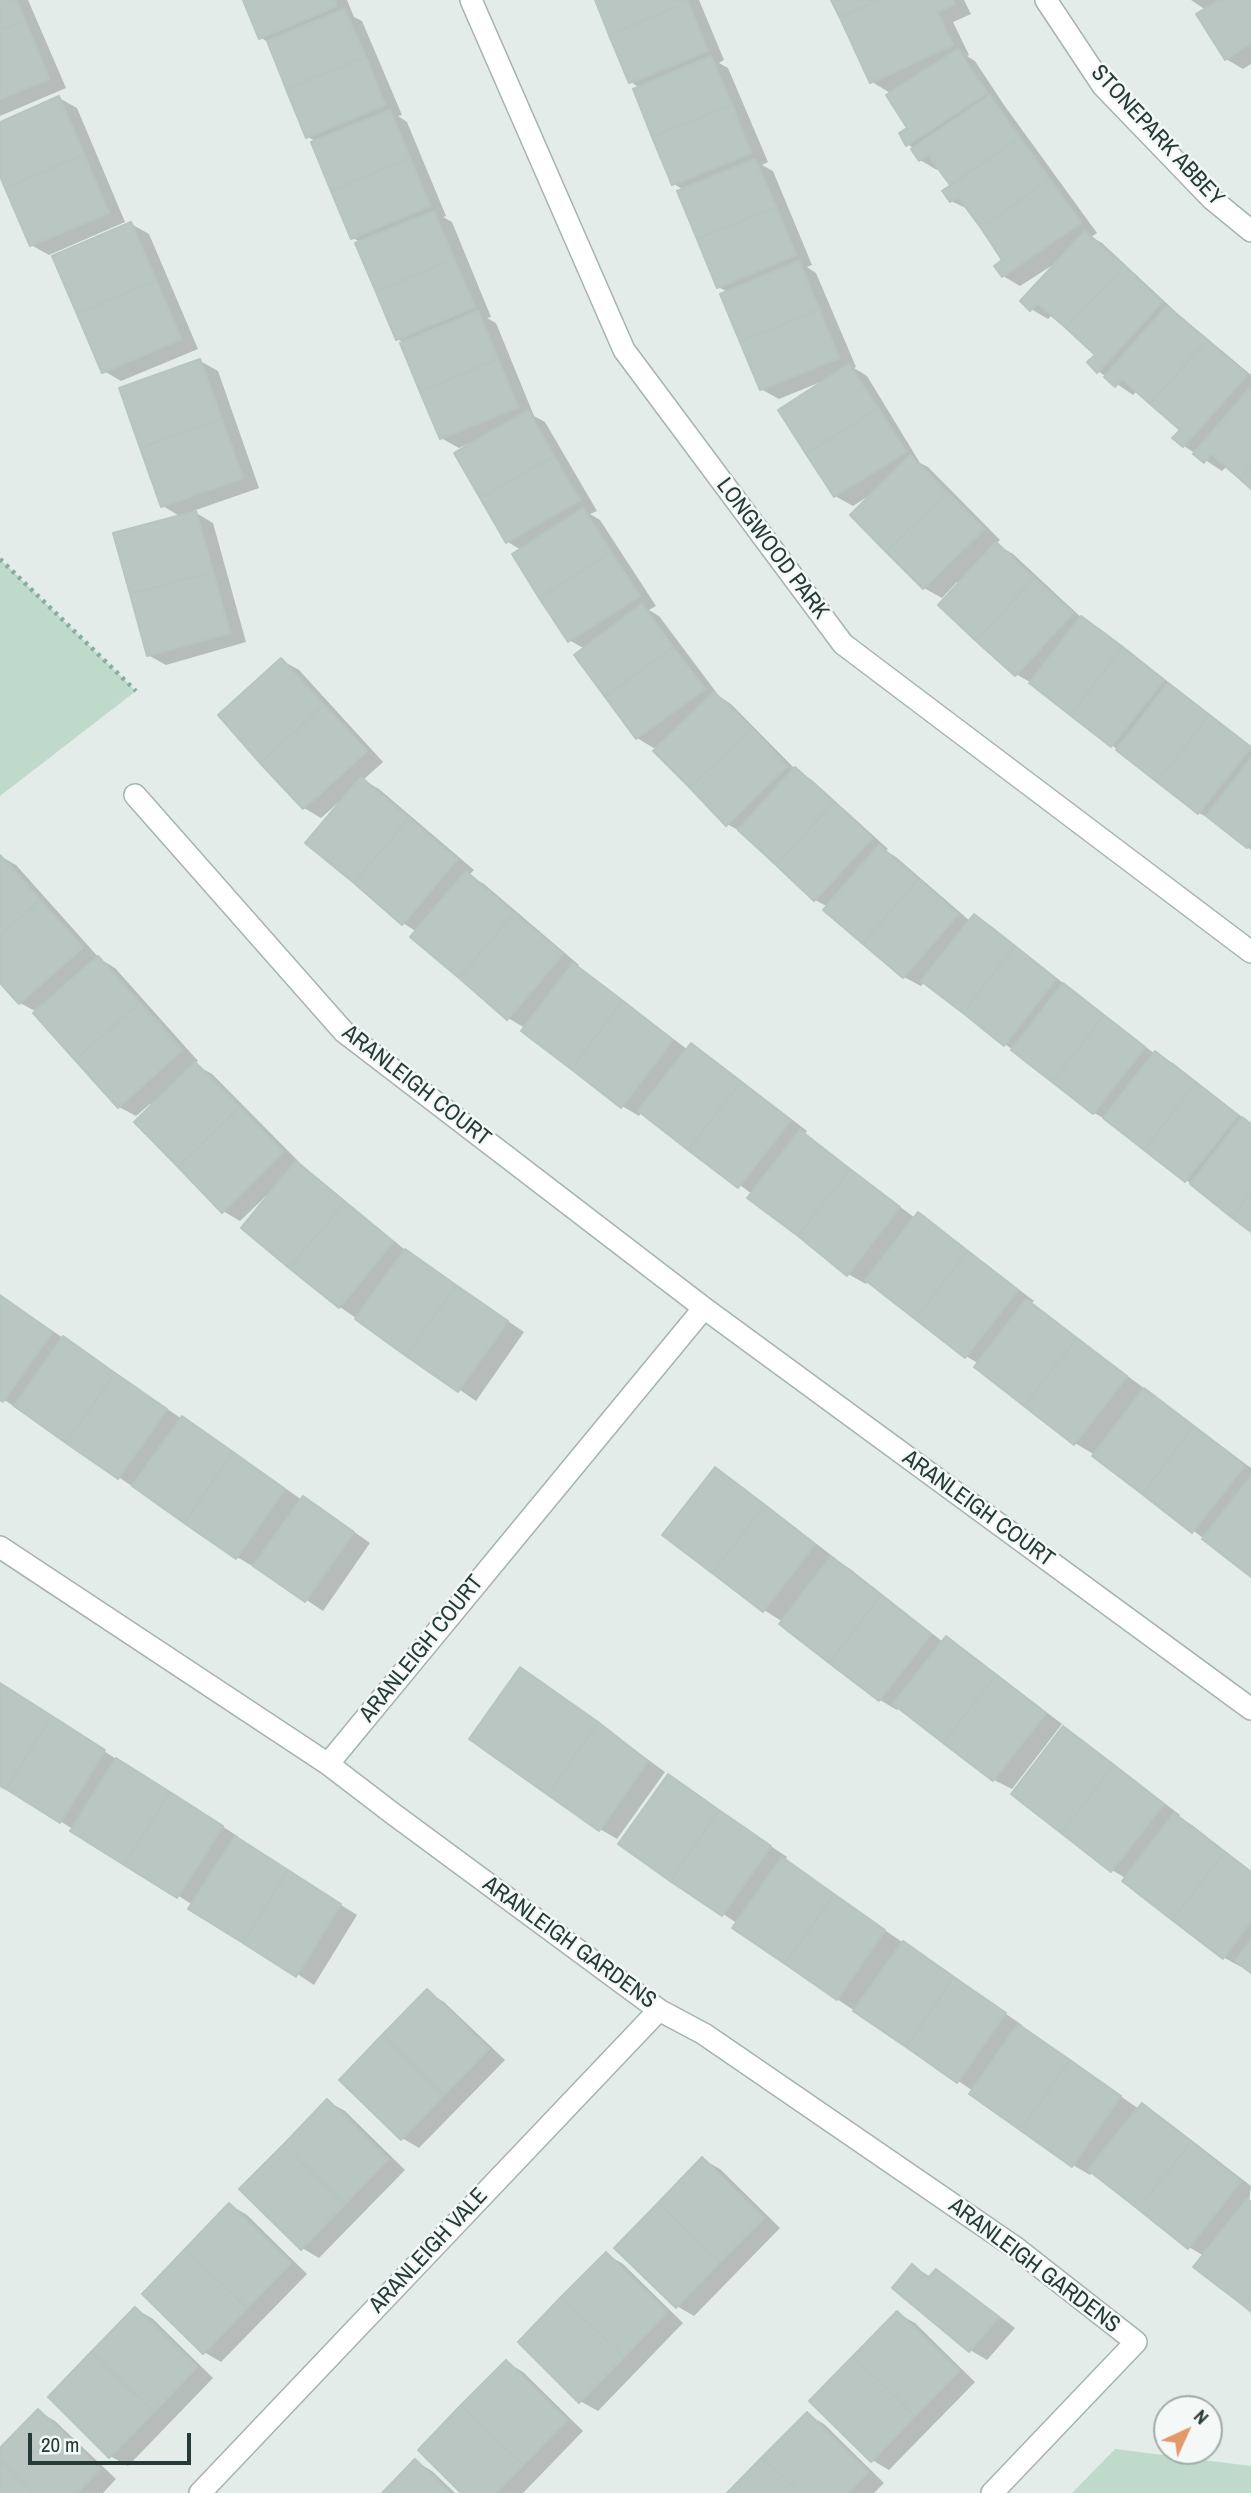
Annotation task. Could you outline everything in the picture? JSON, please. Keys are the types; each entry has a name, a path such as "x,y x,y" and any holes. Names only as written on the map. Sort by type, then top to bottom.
{"street":[{"name":"LONGWOOD PARK","path":"471,0 624,350 843,644 1251,952"},
{"name":"STONEPARK ABBEY","path":"1046,0 1103,86 1212,199 1251,231"},
{"name":"ARANLEIGH COURT","path":"135,795 344,1032 704,1308 1251,1709"},
{"name":"ARANLEIGH COURT","path":"328,1764 704,1308"},
{"name":"ARANLEIGH GARDENS","path":"0,1547 328,1764 659,2010 704,2034 1016,2248 1136,2342 992,2493"},
{"name":"ARANLEIGH VALE","path":"200,2493 659,2010"}],"path":[{"path":"0,559 135,691"}],"green space":[{"path":"0,559 136,691 0,796"},
{"path":"1115,2449 1153,2454 1153,2465 1223,2465 1223,2462 1251,2466 1251,2493 1072,2493"}],"building":[{"path":"0,0 16,0 25,20 0,31"},
{"path":"243,0 335,0 337,6 259,39"},
{"path":"595,0 687,0 688,2 609,35"},
{"path":"831,0 878,0 840,18"},
{"path":"878,0 953,0 954,4 937,12 953,45 870,83 840,18"},
{"path":"1219,0 1251,0 1251,43 1225,60 1196,14"},
{"path":"688,2 708,51 629,83 609,35"},
{"path":"344,9 366,57 286,89 267,41"},
{"path":"25,20 49,79 0,99 0,31"},
{"path":"958,49 987,93 906,146 899,133 907,128 886,95"},
{"path":"711,56 732,105 652,137 633,89"},
{"path":"366,57 385,105 306,138 286,89"},
{"path":"990,95 1020,138 950,185 928,155 919,161 911,149"},
{"path":"59,96 84,154 5,188 0,176 0,122"},
{"path":"732,105 751,153 672,185 652,137"},
{"path":"390,110 410,158 331,191 311,142"},
{"path":"1020,138 1050,179 981,228 958,197 950,202 942,191"},
{"path":"84,154 109,213 30,246 5,188"},
{"path":"410,158 430,206 351,239 331,191"},
{"path":"755,159 776,207 697,239 677,191"},
{"path":"1050,179 1081,223 1002,277 994,266 1002,260 981,228"},
{"path":"776,207 796,255 717,288 697,239"},
{"path":"434,211 454,259 376,292 355,243"},
{"path":"131,222 156,280 77,314 52,256"},
{"path":"1085,231 1124,266 1066,328 1037,303 1030,311 1020,301"},
{"path":"454,259 475,307 396,340 376,292"},
{"path":"799,261 819,309 740,342 720,294"},
{"path":"1124,266 1162,302 1097,373 1087,362 1095,355 1066,328"},
{"path":"156,280 181,339 102,373 77,314"},
{"path":"1167,306 1207,340 1150,404 1122,379 1115,387 1104,377"},
{"path":"819,309 839,358 760,390 740,342"},
{"path":"478,311 498,359 420,392 400,343"},
{"path":"1207,340 1247,375 1183,447 1172,438 1180,430 1150,404"},
{"path":"200,359 222,419 140,448 119,388"},
{"path":"498,359 518,407 440,439 420,392"},
{"path":"849,364 878,408 806,454 778,410"},
{"path":"1251,387 1251,466 1240,479 1211,454 1204,463 1193,454"},
{"path":"878,408 906,452 834,497 806,454"},
{"path":"528,410 554,456 480,498 454,453"},
{"path":"222,419 243,478 161,507 140,448"},
{"path":"910,455 947,492 886,552 850,515"},
{"path":"554,456 580,500 506,543 480,498"},
{"path":"1251,466 1251,489 1240,479"},
{"path":"947,492 984,529 923,589 886,552"},
{"path":"583,508 611,552 539,598 512,554"},
{"path":"196,511 213,572 130,594 113,533"},
{"path":"996,542 1034,578 976,641 938,605"},
{"path":"611,552 640,596 568,642 539,598"},
{"path":"213,572 230,633 147,656 130,594"},
{"path":"1034,578 1073,613 1015,676 976,641"},
{"path":"642,604 673,647 605,697 574,655"},
{"path":"1081,616 1123,647 1070,715 1029,683"},
{"path":"673,647 705,689 636,739 605,697"},
{"path":"1123,647 1164,680 1111,747 1070,715"},
{"path":"281,658 324,705 260,763 218,715"},
{"path":"1168,683 1209,715 1157,782 1116,750"},
{"path":"714,692 751,728 690,788 653,751"},
{"path":"324,705 367,751 303,809 260,763"},
{"path":"1209,715 1251,747 1198,814 1157,782"},
{"path":"751,728 787,766 726,826 690,788"},
{"path":"1251,758 1251,843 1247,848 1206,816"},
{"path":"795,767 834,802 776,865 738,830"},
{"path":"361,777 409,818 354,883 305,843"},
{"path":"834,802 872,838 814,901 776,865"},
{"path":"409,818 457,859 402,925 354,883"},
{"path":"879,845 918,879 863,944 823,910"},
{"path":"0,855 40,900 0,936"},
{"path":"466,871 514,913 459,978 410,937"},
{"path":"918,879 958,914 903,978 863,944"},
{"path":"40,900 83,947 19,1004 0,983 0,936"},
{"path":"514,913 563,954 507,1020 459,978"},
{"path":"974,914 1015,946 963,1013 921,981"},
{"path":"1015,946 1056,979 1004,1046 963,1013"},
{"path":"98,956 140,1003 75,1060 33,1013"},
{"path":"573,963 623,1001 571,1069 521,1031"},
{"path":"1063,983 1104,1015 1052,1082 1011,1050"},
{"path":"623,1001 673,1040 621,1108 571,1069"},
{"path":"140,1003 182,1050 118,1108 75,1060"},
{"path":"1104,1015 1145,1047 1093,1114 1052,1082"},
{"path":"691,1043 741,1082 688,1150 638,1111"},
{"path":"1155,1051 1196,1083 1144,1150 1103,1118"},
{"path":"195,1062 240,1107 178,1167 134,1122"},
{"path":"741,1082 791,1120 738,1188 688,1150"},
{"path":"1196,1083 1238,1115 1185,1182 1144,1150"},
{"path":"240,1107 283,1152 222,1213 178,1167"},
{"path":"1242,1117 1251,1124 1251,1192 1231,1217 1190,1184"},
{"path":"800,1130 850,1169 798,1236 747,1198"},
{"path":"296,1161 345,1202 289,1268 241,1228"},
{"path":"850,1169 900,1207 847,1276 798,1236"},
{"path":"1251,1192 1251,1232 1231,1217"},
{"path":"345,1202 393,1242 339,1308 289,1268"},
{"path":"918,1212 968,1251 915,1319 865,1280"},
{"path":"405,1249 456,1285 406,1356 355,1319"},
{"path":"968,1251 1018,1290 965,1358 915,1319"},
{"path":"456,1285 508,1321 458,1392 406,1356"},
{"path":"0,1295 52,1332 3,1402 0,1400"},
{"path":"1026,1299 1077,1338 1024,1406 974,1367"},
{"path":"63,1336 115,1373 66,1443 14,1406"},
{"path":"1077,1338 1127,1376 1074,1445 1024,1406"},
{"path":"115,1373 167,1409 118,1479 66,1443"},
{"path":"1144,1388 1194,1426 1142,1494 1092,1456"},
{"path":"182,1416 233,1452 184,1523 132,1486"},
{"path":"1194,1426 1245,1465 1192,1533 1142,1494"},
{"path":"233,1452 285,1489 236,1559 184,1523"},
{"path":"715,1467 765,1505 712,1573 662,1535"},
{"path":"1251,1476 1251,1577 1202,1539"},
{"path":"303,1496 354,1532 305,1602 253,1566"},
{"path":"765,1505 815,1544 763,1612 712,1573"},
{"path":"831,1556 881,1595 829,1663 779,1624"},
{"path":"881,1595 931,1634 879,1701 829,1663"},
{"path":"946,1636 996,1675 943,1743 893,1704"},
{"path":"520,1667 598,1722 548,1795 469,1739"},
{"path":"996,1675 1046,1713 993,1781 943,1743"},
{"path":"0,1683 52,1716 6,1789 0,1786"},
{"path":"52,1716 105,1750 60,1823 6,1789"},
{"path":"598,1722 648,1761 599,1831 548,1795"},
{"path":"1063,1726 1114,1765 1061,1833 1011,1794"},
{"path":"116,1758 170,1792 124,1865 70,1831"},
{"path":"1114,1765 1164,1804 1111,1872 1061,1833"},
{"path":"668,1774 719,1810 670,1881 618,1844"},
{"path":"170,1792 223,1826 177,1898 124,1865"},
{"path":"719,1810 771,1846 722,1916 670,1881"},
{"path":"1174,1813 1225,1852 1172,1920 1122,1881"},
{"path":"235,1836 288,1870 243,1943 188,1909"},
{"path":"1225,1852 1251,1872 1251,1921 1223,1959 1172,1920"},
{"path":"782,1857 834,1894 785,1964 732,1928"},
{"path":"288,1870 341,1904 296,1977 243,1943"},
{"path":"834,1894 885,1930 837,2000 785,1964"},
{"path":"1251,1939 1251,1973 1235,1961"},
{"path":"903,1941 954,1977 906,2047 853,2011"},
{"path":"954,1977 1006,2013 957,2083 906,2047"},
{"path":"427,1989 489,2049 444,2095 383,2034"},
{"path":"1018,2024 1070,2060 1020,2130 969,2094"},
{"path":"383,2034 444,2095 401,2140 339,2080"},
{"path":"1070,2060 1121,2096 1072,2167 1020,2130"},
{"path":"327,2099 388,2159 345,2204 283,2145"},
{"path":"1142,2103 1191,2142 1138,2209 1088,2170"},
{"path":"1191,2142 1241,2181 1188,2249 1138,2209"},
{"path":"283,2145 345,2204 301,2250 239,2189"},
{"path":"702,2157 764,2218 720,2262 658,2203"},
{"path":"1247,2199 1251,2202 1251,2297 1244,2306 1193,2267"},
{"path":"229,2203 291,2263 247,2308 185,2249"},
{"path":"658,2203 720,2262 676,2308 614,2248"},
{"path":"185,2249 247,2308 203,2354 142,2294"},
{"path":"606,2252 667,2312 624,2357 561,2297"},
{"path":"912,2264 928,2278 936,2269 999,2317 969,2352 892,2288"},
{"path":"561,2297 624,2357 579,2403 518,2342"},
{"path":"1251,2297 1251,2312 1244,2306"},
{"path":"135,2307 197,2367 154,2412 91,2352"},
{"path":"897,2311 959,2371 915,2416 853,2356"},
{"path":"91,2352 154,2412 109,2458 48,2397"},
{"path":"853,2356 915,2416 871,2462 809,2401"},
{"path":"506,2360 567,2420 523,2465 461,2405"},
{"path":"461,2405 523,2465 496,2493 461,2493 418,2450"},
{"path":"38,2409 100,2469 76,2493 34,2493 0,2460 0,2448"},
{"path":"807,2412 868,2472 847,2493 800,2493 762,2457"},
{"path":"762,2457 800,2493 727,2493"},
{"path":"415,2459 450,2493 382,2493"},
{"path":"0,2460 34,2493 0,2493"}]}
